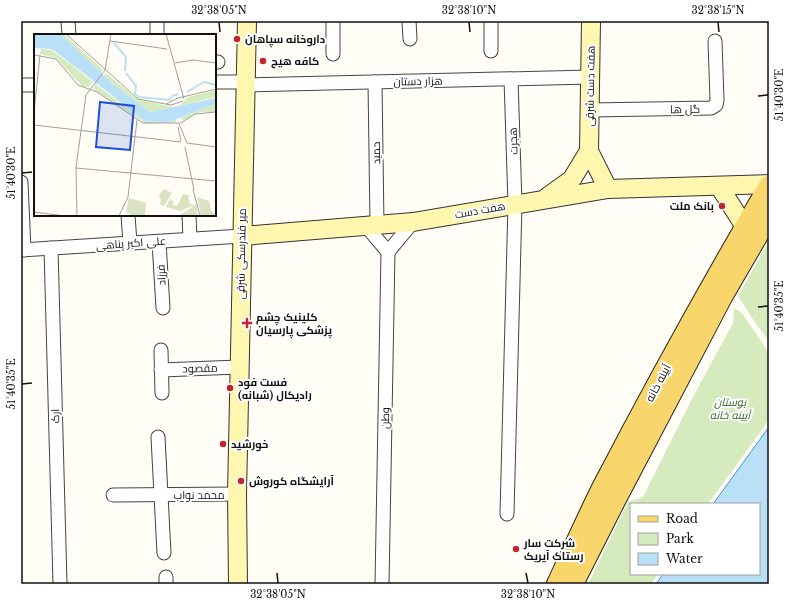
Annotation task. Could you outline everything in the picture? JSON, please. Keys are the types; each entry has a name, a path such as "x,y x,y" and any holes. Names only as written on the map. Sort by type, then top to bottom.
{"main road":[{"name":"آیینه خانه","path":"557,584 602,489 709,288 769,185"},
{"name":"آیینه خانه","path":"573,584 722,297 769,216"}],"street":[{"path":"68,21 68,34"},
{"path":"157,21 157,34"},
{"name":"میر فندرسکی شرقی","path":"238,584 236,494 247,21"},
{"path":"333,21 333,54"},
{"path":"409,21 410,39"},
{"path":"490,21 491,51"},
{"name":"هفت دست شرقی","path":"589,151 591,21"},
{"name":"گل ها","path":"590,110 711,108 716,105 717,100 715,41"},
{"name":"هزار دستان","path":"216,82 375,82 590,77"},
{"name":"هجرت","path":"511,79 515,204"},
{"name":"حمید","path":"371,225 375,82"},
{"path":"21,85 34,85"},
{"path":"589,151 608,188"},
{"path":"544,199 572,179 589,151"},
{"path":"21,182 22,250"},
{"name":"هفت دست","path":"242,236 413,222 608,188 769,185"},
{"path":"719,186 745,227"},
{"path":"507,514 515,204"},
{"path":"128,216 130,244"},
{"path":"189,216 190,240"},
{"path":"371,225 388,252 413,222"},
{"name":"علی اکبر پناهی","path":"22,250 242,236"},
{"name":"فرزاد","path":"159,242 163,308"},
{"name":"ارک","path":"51,248 60,584"},
{"name":"وطن","path":"382,584 388,252"},
{"path":"161,350 162,393"},
{"name":"مقصود","path":"161,370 239,367"},
{"name":"محمد نواب","path":"158,437 164,553"},
{"name":"محمد نواب","path":"113,495 236,494"}],"green space":[{"path":"769,241 769,341 738,296"},
{"name":"بوستان آیینه خانه","path":"734,308 742,313 769,353 769,417 766,424 709,503 630,503 630,575 657,575 651,584 588,584 628,502 643,497 694,395 733,323"}],"water":[{"path":"769,427 769,584 656,584 662,575 760,575 760,503 714,503"}],"place":[{"name":"داروخانه سپاهان","path":"237,39"},
{"name":"کافه هیچ","path":"263,61"},
{"name":"بانک ملت","path":"722,206"},
{"name":"کلینیک چشم پزشکی پارسیان","path":"247,323"},
{"name":"فست فود رادیکال (شبانه)","path":"230,388"},
{"name":"خورشید","path":"223,444"},
{"name":"آرایشگاه کوروش","path":"241,481"},
{"name":"شرکت سار رستاک آیریک","path":"516,549"}]}
